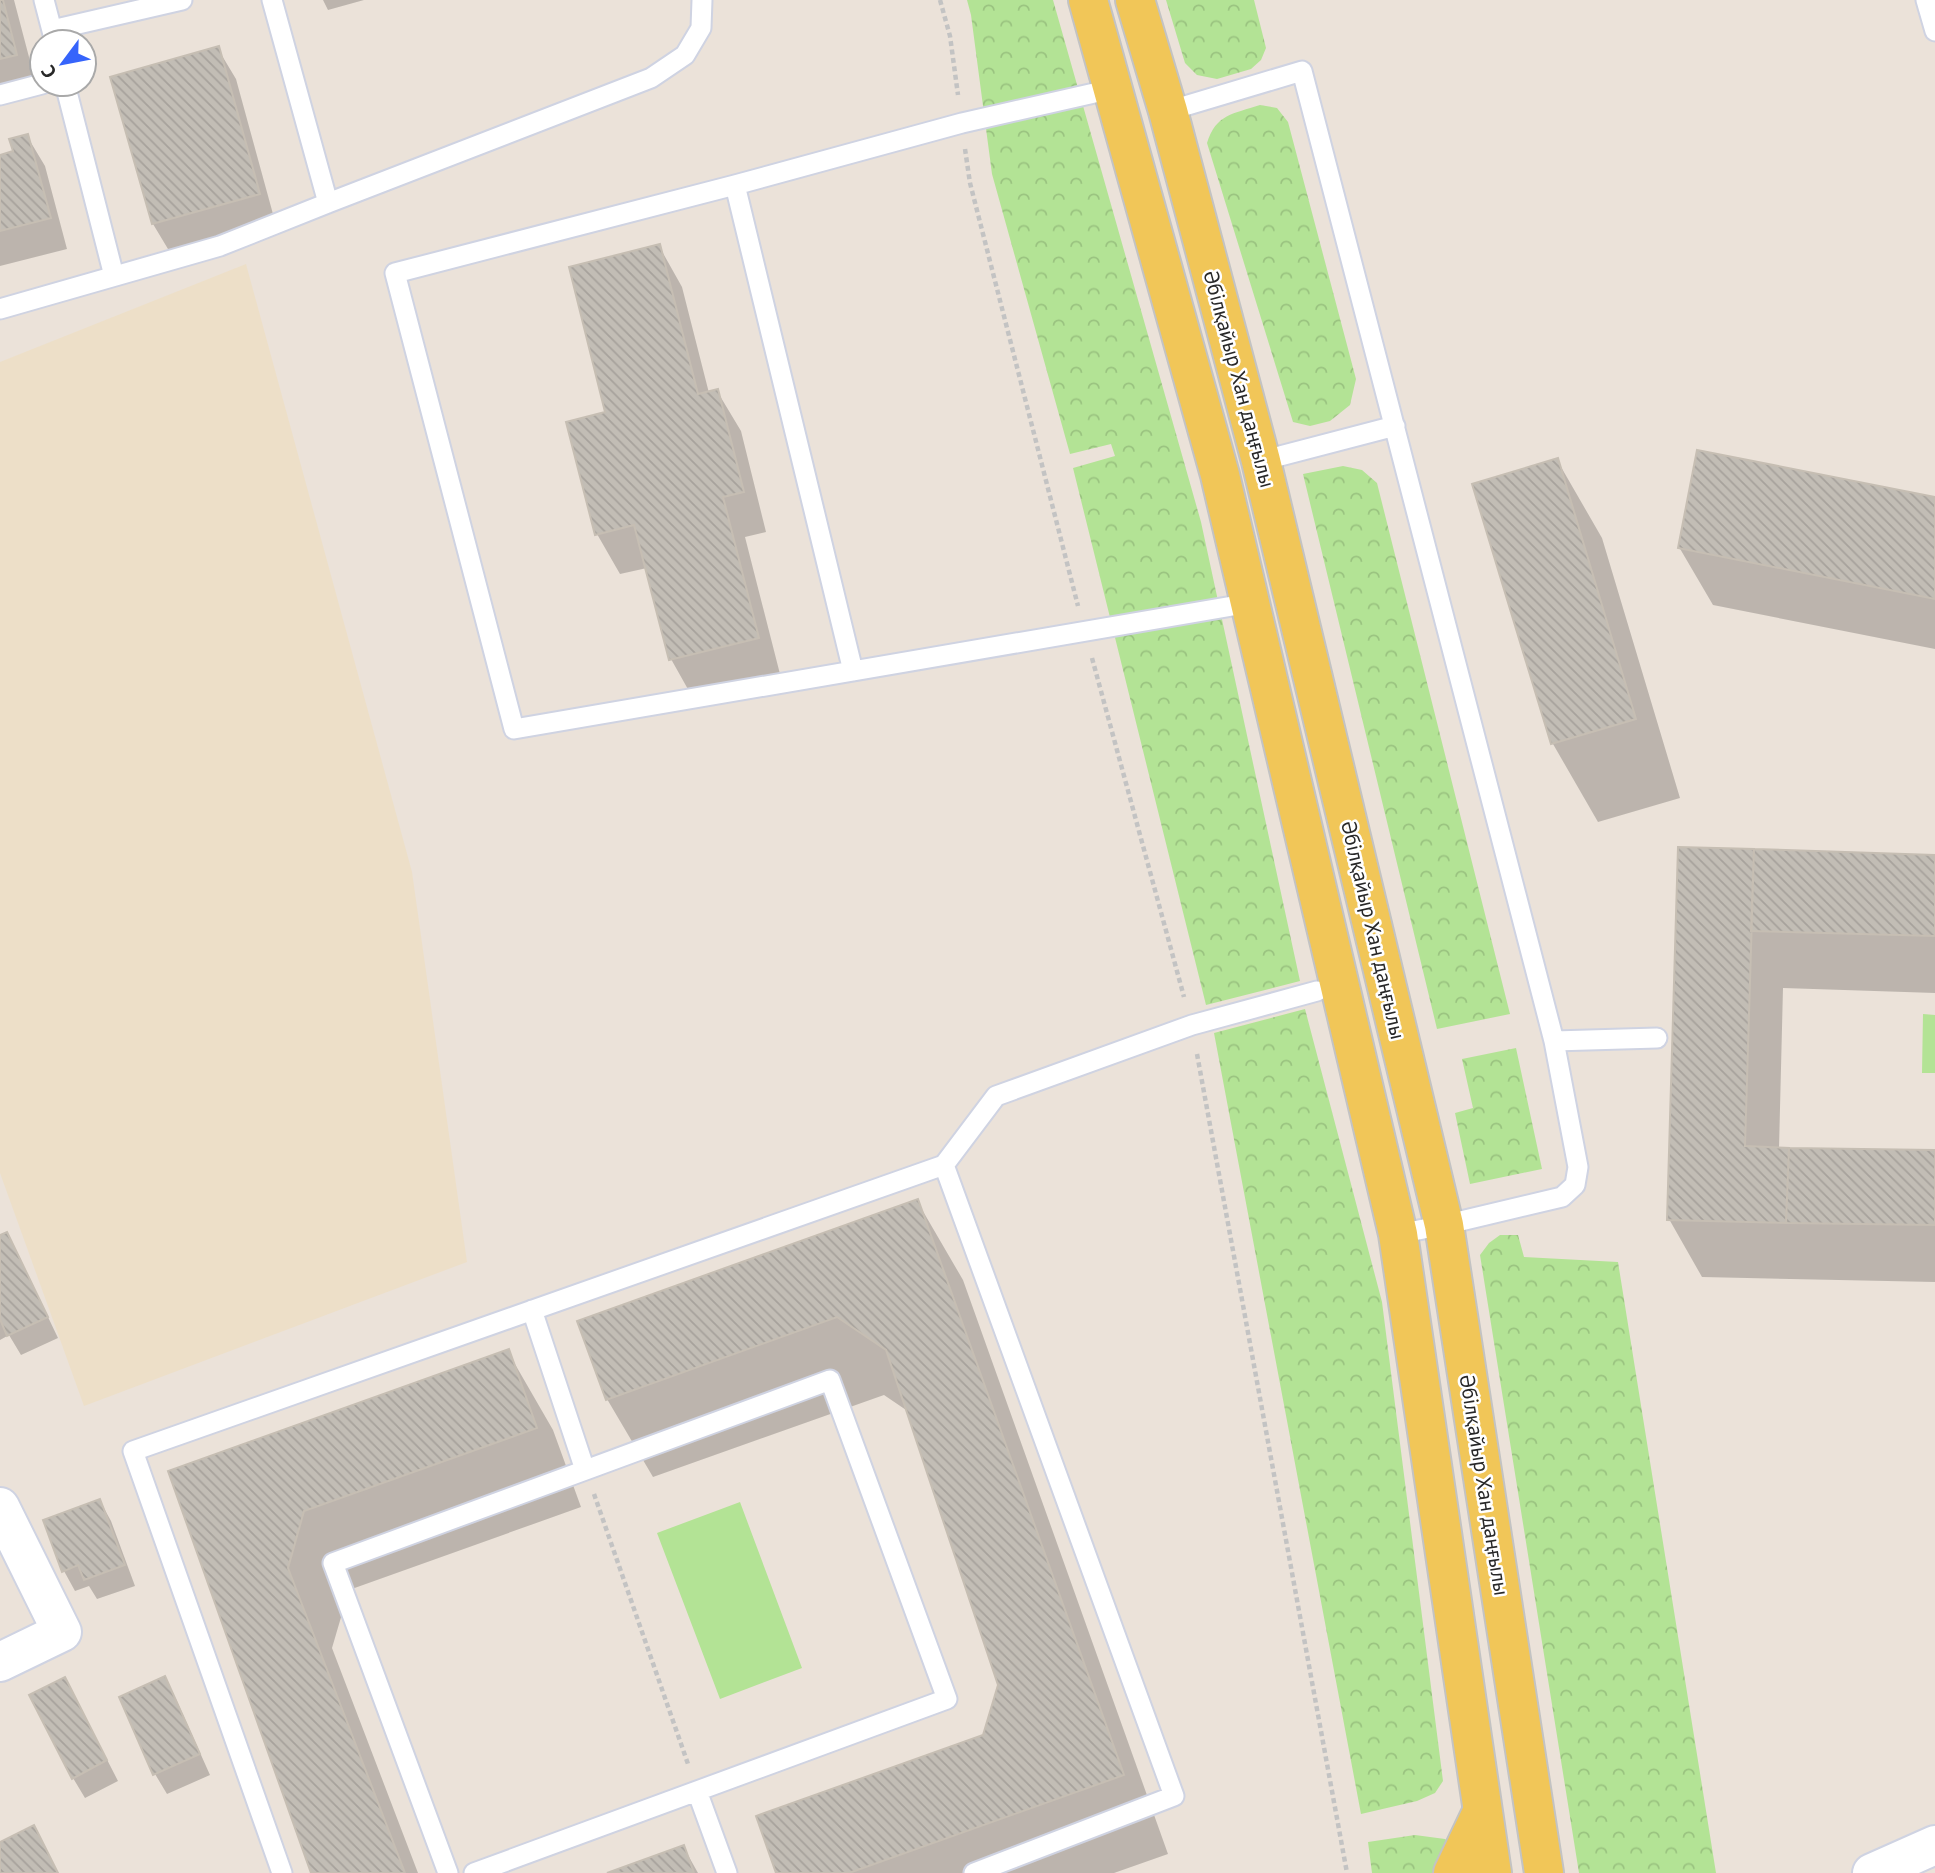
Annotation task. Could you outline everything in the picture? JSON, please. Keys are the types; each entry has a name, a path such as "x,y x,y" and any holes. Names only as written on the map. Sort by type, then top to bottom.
{"main road":[{"name":"Әбілқайыр Хан даңғылы","path":"1088,0 1220,475 1398,1234 1492,1873"},
{"name":"Әбілқайыр Хан даңғылы","path":"1135,0 1168,111 1261,461 1444,1225 1544,1873"},
{"path":"1454,1873 1482,1812"}],"street":[{"path":"0,1507 62,1632 0,1662"},
{"path":"1872,1873 1935,1845"}],"lane":[{"path":"44,0 51,28"},
{"path":"82,28 183,0"},
{"path":"272,0 328,203"},
{"path":"0,309 220,246 650,78 685,55 701,27 702,0"},
{"path":"1926,0 1935,31"},
{"path":"1168,111 1302,71 1554,1041 1578,1167 1575,1185 1562,1197 1398,1234"},
{"path":"0,95 28,88"},
{"path":"1112,89 962,123 395,274 514,729 1250,603"},
{"path":"69,98 114,276"},
{"path":"735,185 853,671"},
{"path":"1261,461 1395,426"},
{"path":"282,1873 133,1451 944,1165 996,1096 1192,1025 1317,992"},
{"path":"1554,1041 1657,1038"},
{"path":"944,1165 1174,1796 974,1873"},
{"path":"532,1310 585,1470"},
{"path":"448,1873 333,1563 830,1380 947,1699 474,1873"},
{"path":"697,1791 727,1873"}],"path":[{"path":"940,0 950,36 970,183 1085,631 1192,1025 1347,1873"},
{"path":"585,1470 697,1791"}],"shaded area":[{"path":"246,264 412,872 467,1262 84,1406 0,1173 0,362"}],"green space":[{"path":"967,0 1053,0 1201,522 1300,981 1206,1005 1073,468 1115,456 1111,444 1070,454 992,174"},
{"path":"1166,0 1254,0 1266,48 1261,60 1251,69 1217,79 1197,75 1185,63"},
{"path":"1260,105 1277,108 1288,122 1356,379 1350,405 1330,421 1310,426 1293,422 1207,143 1215,126 1227,116"},
{"path":"1343,466 1362,470 1377,483 1510,1014 1437,1029 1303,474"},
{"path":"1305,1009 1382,1302 1443,1781 1435,1793 1417,1801 1361,1814 1214,1033"},
{"path":"1923,1014 1935,1015 1935,1073 1922,1073"},
{"path":"1516,1048 1542,1169 1470,1184 1455,1113 1473,1108 1462,1059"},
{"path":"1500,1235 1518,1235 1524,1257 1618,1262 1716,1873 1579,1873 1480,1255 1489,1243"},
{"path":"740,1502 802,1668 720,1699 657,1533"},
{"path":"1415,1835 1445,1839 1465,1854 1467,1873 1372,1873 1368,1842"}],"building":[{"path":"0,0 3,0 17,55 0,59"},
{"path":"219,46 260,194 152,224 110,77"},
{"path":"28,134 51,218 0,231 0,155 13,151 9,139"},
{"path":"660,244 698,394 718,389 744,492 723,497 759,638 669,660 634,525 595,535 566,422 605,412 569,267"},
{"path":"1697,450 1935,497 1935,599 1678,548"},
{"path":"1558,458 1636,719 1551,744 1472,484"},
{"path":"1678,847 1754,849 1745,1146 1789,1148 1786,1223 1667,1220"},
{"path":"1754,849 1935,855 1935,936 1751,931"},
{"path":"1789,1148 1935,1150 1935,1225 1786,1223"},
{"path":"918,1199 1124,1775 849,1873 776,1873 756,1816 983,1735 998,1685 886,1350 837,1317 606,1400 577,1321"},
{"path":"7,1232 48,1317 7,1336 0,1319 0,1235"},
{"path":"509,1349 537,1428 304,1511 288,1568 405,1873 311,1873 168,1471"},
{"path":"100,1499 125,1565 84,1580 78,1565 62,1572 43,1520"},
{"path":"165,1676 200,1754 153,1775 119,1697"},
{"path":"65,1677 107,1760 72,1779 29,1695"},
{"path":"34,1825 58,1873 0,1873 0,1842"},
{"path":"684,1845 694,1873 607,1873"}]}
